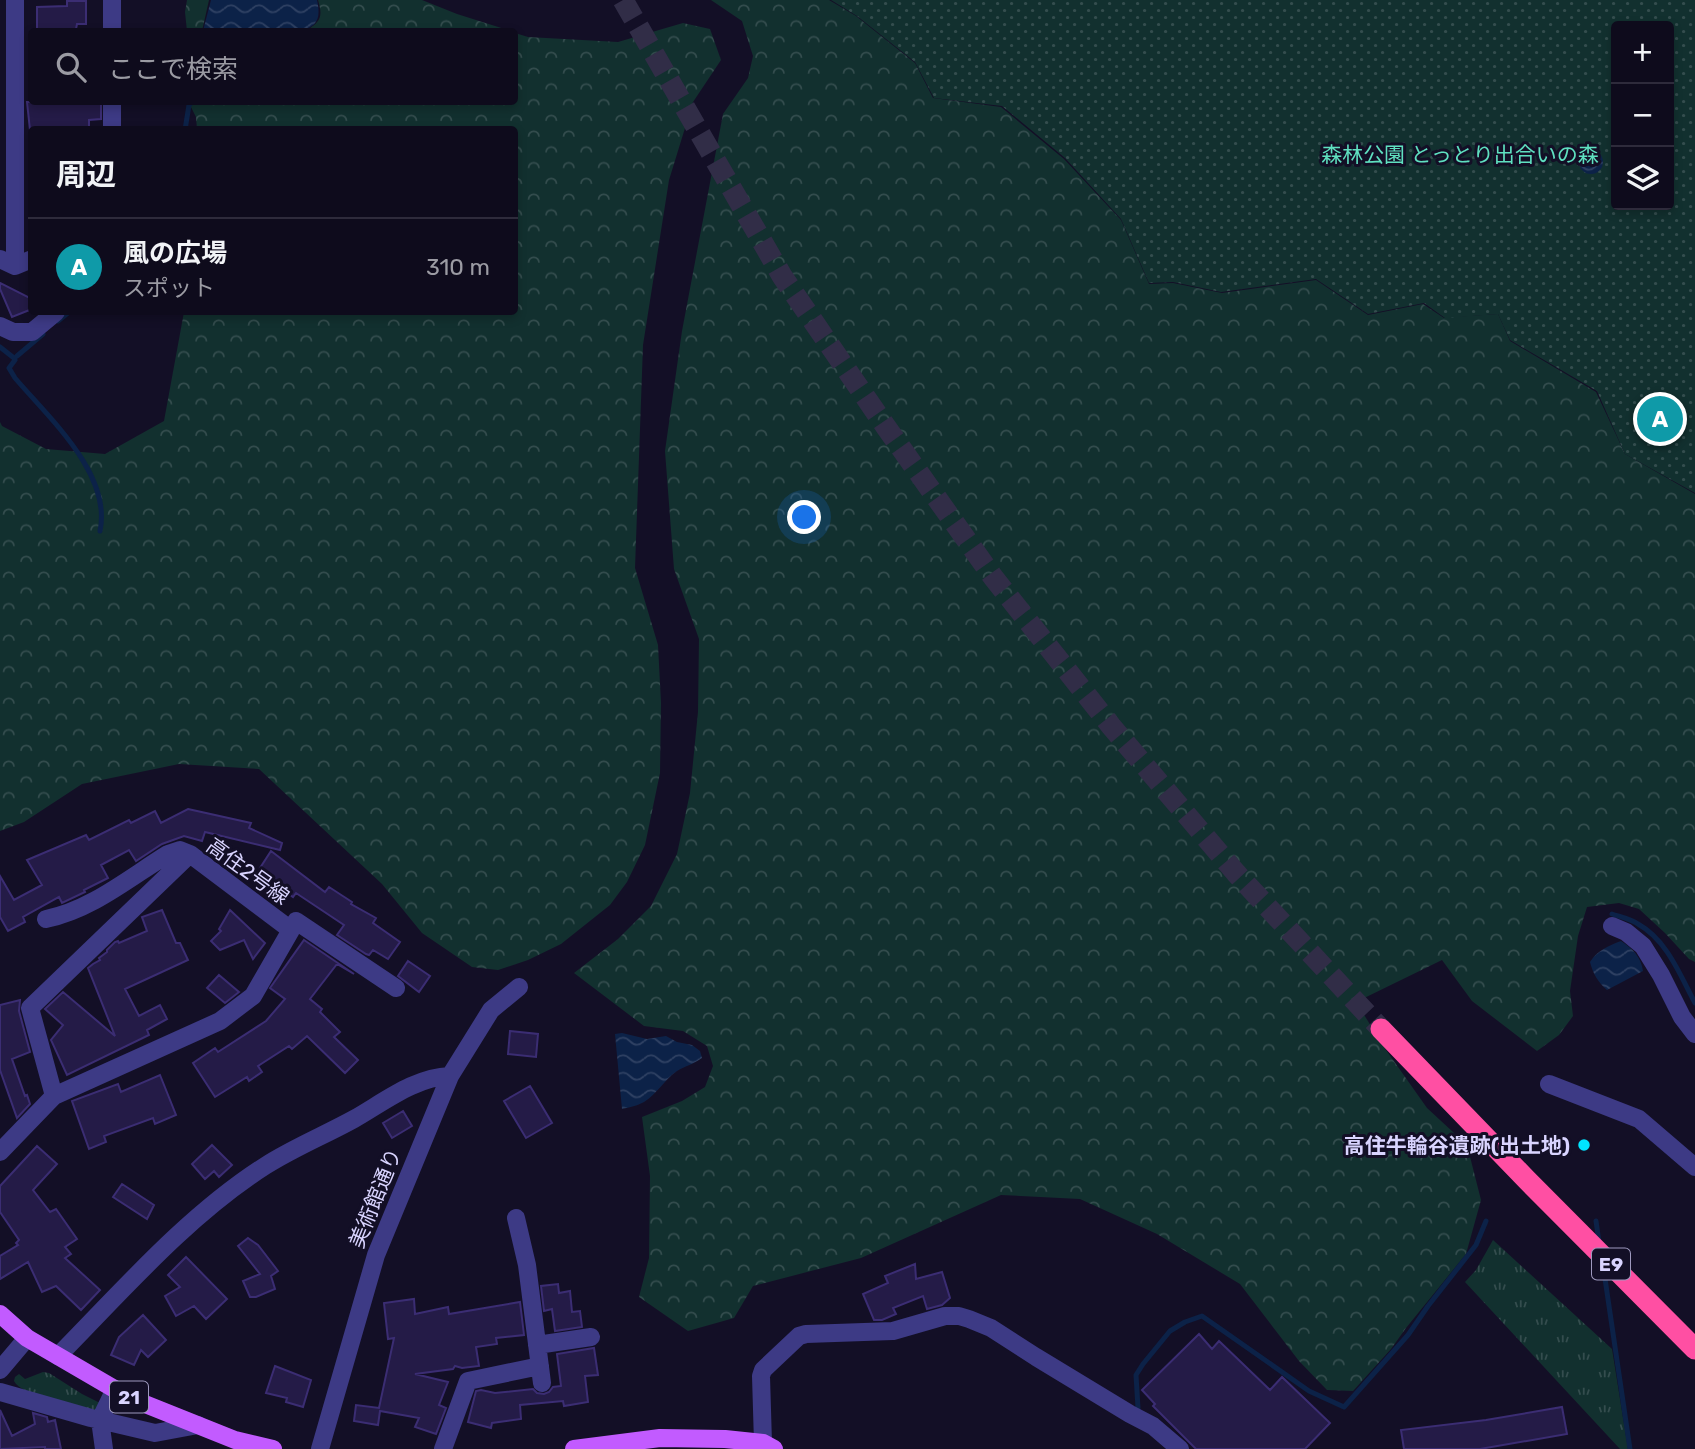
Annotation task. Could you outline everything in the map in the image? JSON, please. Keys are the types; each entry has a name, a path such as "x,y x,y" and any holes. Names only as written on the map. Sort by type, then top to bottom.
{"highway":[{"name":"E9","path":"1385,1025 1695,1349"},
{"name":"E9","path":"1530,1175 1695,1331"}],"main road":[{"name":"21","path":"0,1314 27,1338 130,1398 235,1440 273,1449"},
{"path":"574,1449 608,1447 660,1438 725,1439 768,1446"}],"street":[{"path":"15,0 8,66 16,261"},
{"path":"112,0 112,28"},
{"path":"112,105 112,126"},
{"path":"0,326 13,332 32,332 52,315"},
{"path":"46,919 83,907 168,854 180,850 190,854"},
{"name":"高住2号線","path":"0,1153 54,1097 220,1021 253,996 291,930 190,854 30,1008 54,1097"},
{"path":"291,930 296,921 396,988"},
{"path":"1612,926 1626,932 1643,946 1682,1017 1695,1034"},
{"name":"美術館通り","path":"320,1449 376,1255 450,1076 491,1010 519,987"},
{"path":"58,1356 169,1244 232,1189 267,1165 402,1091 428,1079 450,1076"},
{"path":"1549,1084 1639,1119 1695,1167"},
{"path":"443,1449 468,1381 541,1375 527,1265 516,1218"},
{"path":"768,1446 761,1376 763,1370 799,1336 893,1331 945,1316 958,1316 991,1328 1153,1426 1180,1449"},
{"path":"537,1345 591,1337"},
{"path":"0,1370 27,1338"},
{"path":"104,1449 100,1420 115,1390"},
{"path":"0,1392 155,1433 198,1425"}],"green space":[{"path":"187,0 209,0 203,28 187,28"},
{"path":"318,0 422,0 501,28 310,28 320,18"},
{"path":"711,0 829,0 856,16 915,63 933,98 1001,107 1064,159 1121,220 1149,284 1173,283 1222,293 1316,280 1368,315 1423,304 1446,318 1424,302 1391,0 1695,422 1597,391 1499,313 1453,317 1498,314 1510,341 1596,392 1625,454 1695,494 1695,962 1639,909 1619,903 1587,907 1578,936 1570,991 1573,1016 1559,1035 1537,1051 1472,1001 1442,960 1356,1002 1427,1108 1467,1145 1481,1200 1466,1254 1391,1349 1353,1391 1327,1390 1299,1361 1240,1284 1157,1234 1080,1199 1001,1195 861,1258 753,1286 734,1318 688,1331 639,1297 649,1258 650,1176 642,1117 682,1101 705,1087 713,1066 707,1046 683,1031 644,1026 574,973 618,939 651,906 677,854 690,793 698,712 699,639 674,569 665,451 682,331 723,114 748,78 753,56 742,21"},
{"name":"森林公園 とっとり出合いの森","path":"831,0 1695,0 1695,493 1625,454 1597,391 1510,340 1498,314 1445,318 1424,303 1368,314 1316,279 1221,292 1173,282 1149,283 1121,219 1065,158 1002,106 934,98 915,62 857,16"},
{"path":"683,23 710,29 721,60 693,102 669,180 643,345 635,568 658,645 660,773 645,845 627,882 610,905 561,944 528,960 498,970 472,967 422,933 382,884 259,769 179,764 82,784 24,822 0,831 0,422 2,426 46,449 105,454 164,421 183,315 518,315 518,126 197,126 190,105 518,105 518,34 528,37 618,42"},
{"path":"1493,1240 1612,1349 1628,1449 1620,1449 1465,1282 1476,1270"},
{"path":"43,1372 100,1403 96,1411 38,1396 14,1381 19,1374 25,1379"}],"water":[{"path":"211,0 317,0 317,21 307,28 204,28"},
{"path":"1591,150 1599,154 1603,162 1599,170 1591,174 1583,170 1579,162 1583,154"},
{"path":"1621,941 1636,954 1643,971 1607,990 1596,978 1590,962 1600,951"},
{"path":"615,1034 647,1039 666,1036 692,1045 700,1051 702,1058 677,1071 644,1102 622,1109"}],"building":[{"path":"67,1 86,1 86,24 77,24 76,28 37,28 37,7 67,6"},
{"path":"27,102 28,105 101,105 101,119 89,120 89,126 30,126"},
{"path":"0,283 28,297 28,311 12,317"},
{"path":"188,809 251,823 249,828 282,843 280,850 205,832 202,841 184,836 162,844 136,861 129,850 101,865 108,878 62,903 59,897 23,917 25,922 8,931 0,917 0,876 14,900 42,885 27,860 86,835 89,840 129,820 131,823 155,811 161,823"},
{"path":"271,851 325,892 329,887 376,918 373,923 400,942 388,959 373,950 369,955 366,954 337,935 344,925 296,893 293,897 271,881 274,877 260,868"},
{"path":"162,910 176,943 180,943 188,960 125,989 139,1016 160,1005 167,1019 147,1030 149,1035 67,1075 51,1040 63,1025 45,1009 63,992 115,1036 88,968 100,960 115,942 119,943 147,931 142,917"},
{"path":"230,910 265,943 253,959 244,940 220,950 211,941 221,931 219,929"},
{"path":"304,940 354,974 337,964 310,999 322,1009 320,1012 340,1032 334,1037 358,1060 345,1073 307,1036 292,1049 289,1046 258,1066 262,1072 249,1081 247,1077 215,1097 193,1063 215,1048 218,1052 266,1021 285,999 270,988"},
{"path":"408,961 430,976 419,992 398,976"},
{"path":"219,975 239,992 225,1003 207,988"},
{"path":"20,1000 19,1011 30,1052 12,1059 30,1104 17,1118 0,1070 0,1005"},
{"path":"510,1031 538,1034 536,1057 508,1054"},
{"path":"160,1075 176,1115 155,1124 153,1118 104,1136 106,1142 89,1149 72,1101 118,1084 121,1092"},
{"path":"530,1086 552,1123 526,1138 504,1101"},
{"path":"403,1111 412,1126 392,1138 383,1123"},
{"path":"212,1145 232,1165 219,1177 214,1171 205,1179 192,1164"},
{"path":"37,1146 57,1164 33,1190 50,1212 56,1209 77,1239 65,1247 71,1254 65,1258 100,1290 81,1310 56,1286 42,1292 28,1262 0,1279 0,1256 18,1245 16,1243 19,1240 0,1212 0,1186"},
{"path":"122,1184 154,1205 147,1219 113,1197"},
{"path":"248,1238 258,1245 278,1271 271,1276 275,1289 256,1297 250,1297 243,1281 260,1274 238,1246"},
{"path":"186,1257 227,1299 206,1319 194,1306 176,1316 165,1296 180,1287 168,1275"},
{"path":"915,1264 916,1279 942,1272 950,1298 942,1305 927,1309 923,1296 893,1308 896,1314 882,1320 874,1320 863,1294 888,1283 885,1276"},
{"path":"558,1284 559,1293 570,1291 572,1312 580,1311 582,1327 555,1331 552,1309 544,1311 541,1286"},
{"path":"414,1299 415,1314 448,1307 449,1314 520,1302 524,1335 496,1338 497,1344 476,1347 479,1366 455,1366 453,1369 415,1374 448,1382 439,1405 446,1408 436,1434 415,1427 419,1418 380,1411 378,1425 354,1421 356,1405 379,1408 394,1338 388,1339 384,1303"},
{"path":"143,1315 166,1340 148,1357 141,1350 134,1365 111,1355 119,1337"},
{"path":"1199,1334 1212,1349 1219,1341 1270,1390 1282,1377 1330,1423 1305,1449 1196,1449 1153,1406 1155,1404 1142,1390"},
{"path":"594,1348 598,1375 585,1376 588,1402 564,1406 563,1401 520,1405 521,1419 492,1423 491,1428 468,1422 476,1391 495,1393 533,1389 544,1394 553,1387 561,1386 557,1354"},
{"path":"275,1366 311,1380 303,1407 286,1402 287,1398 266,1393"},
{"path":"1562,1407 1567,1434 1480,1449 1404,1449 1401,1430 1486,1420"},
{"path":"0,1410 12,1436 35,1424 33,1413 47,1417 48,1422 55,1420 61,1449 0,1449"}],"waterway":[{"path":"186,126 189,105"},
{"path":"58,321 65,315"},
{"path":"17,356 43,334"},
{"path":"0,347 14,358"},
{"path":"15,360 9,368 15,378 60,429 87,468 97,489 101,510 100,531"},
{"path":"1612,914 1635,922 1657,939 1672,959 1695,1003"},
{"path":"1138,1408 1136,1375 1143,1364 1170,1331 1202,1316 1309,1391 1344,1407 1408,1335 1476,1245 1486,1221"},
{"path":"1596,1221 1599,1242"},
{"path":"1603,1265 1630,1449"}],"tunnel":[{"path":"623,0 782,276 993,577 1111,726 1236,873 1381,1029"}],"place":[{"name":"風の広場","path":"1660,419"},
{"name":"高住牛輪谷遺跡(出土地)","path":"1584,1145"}]}
